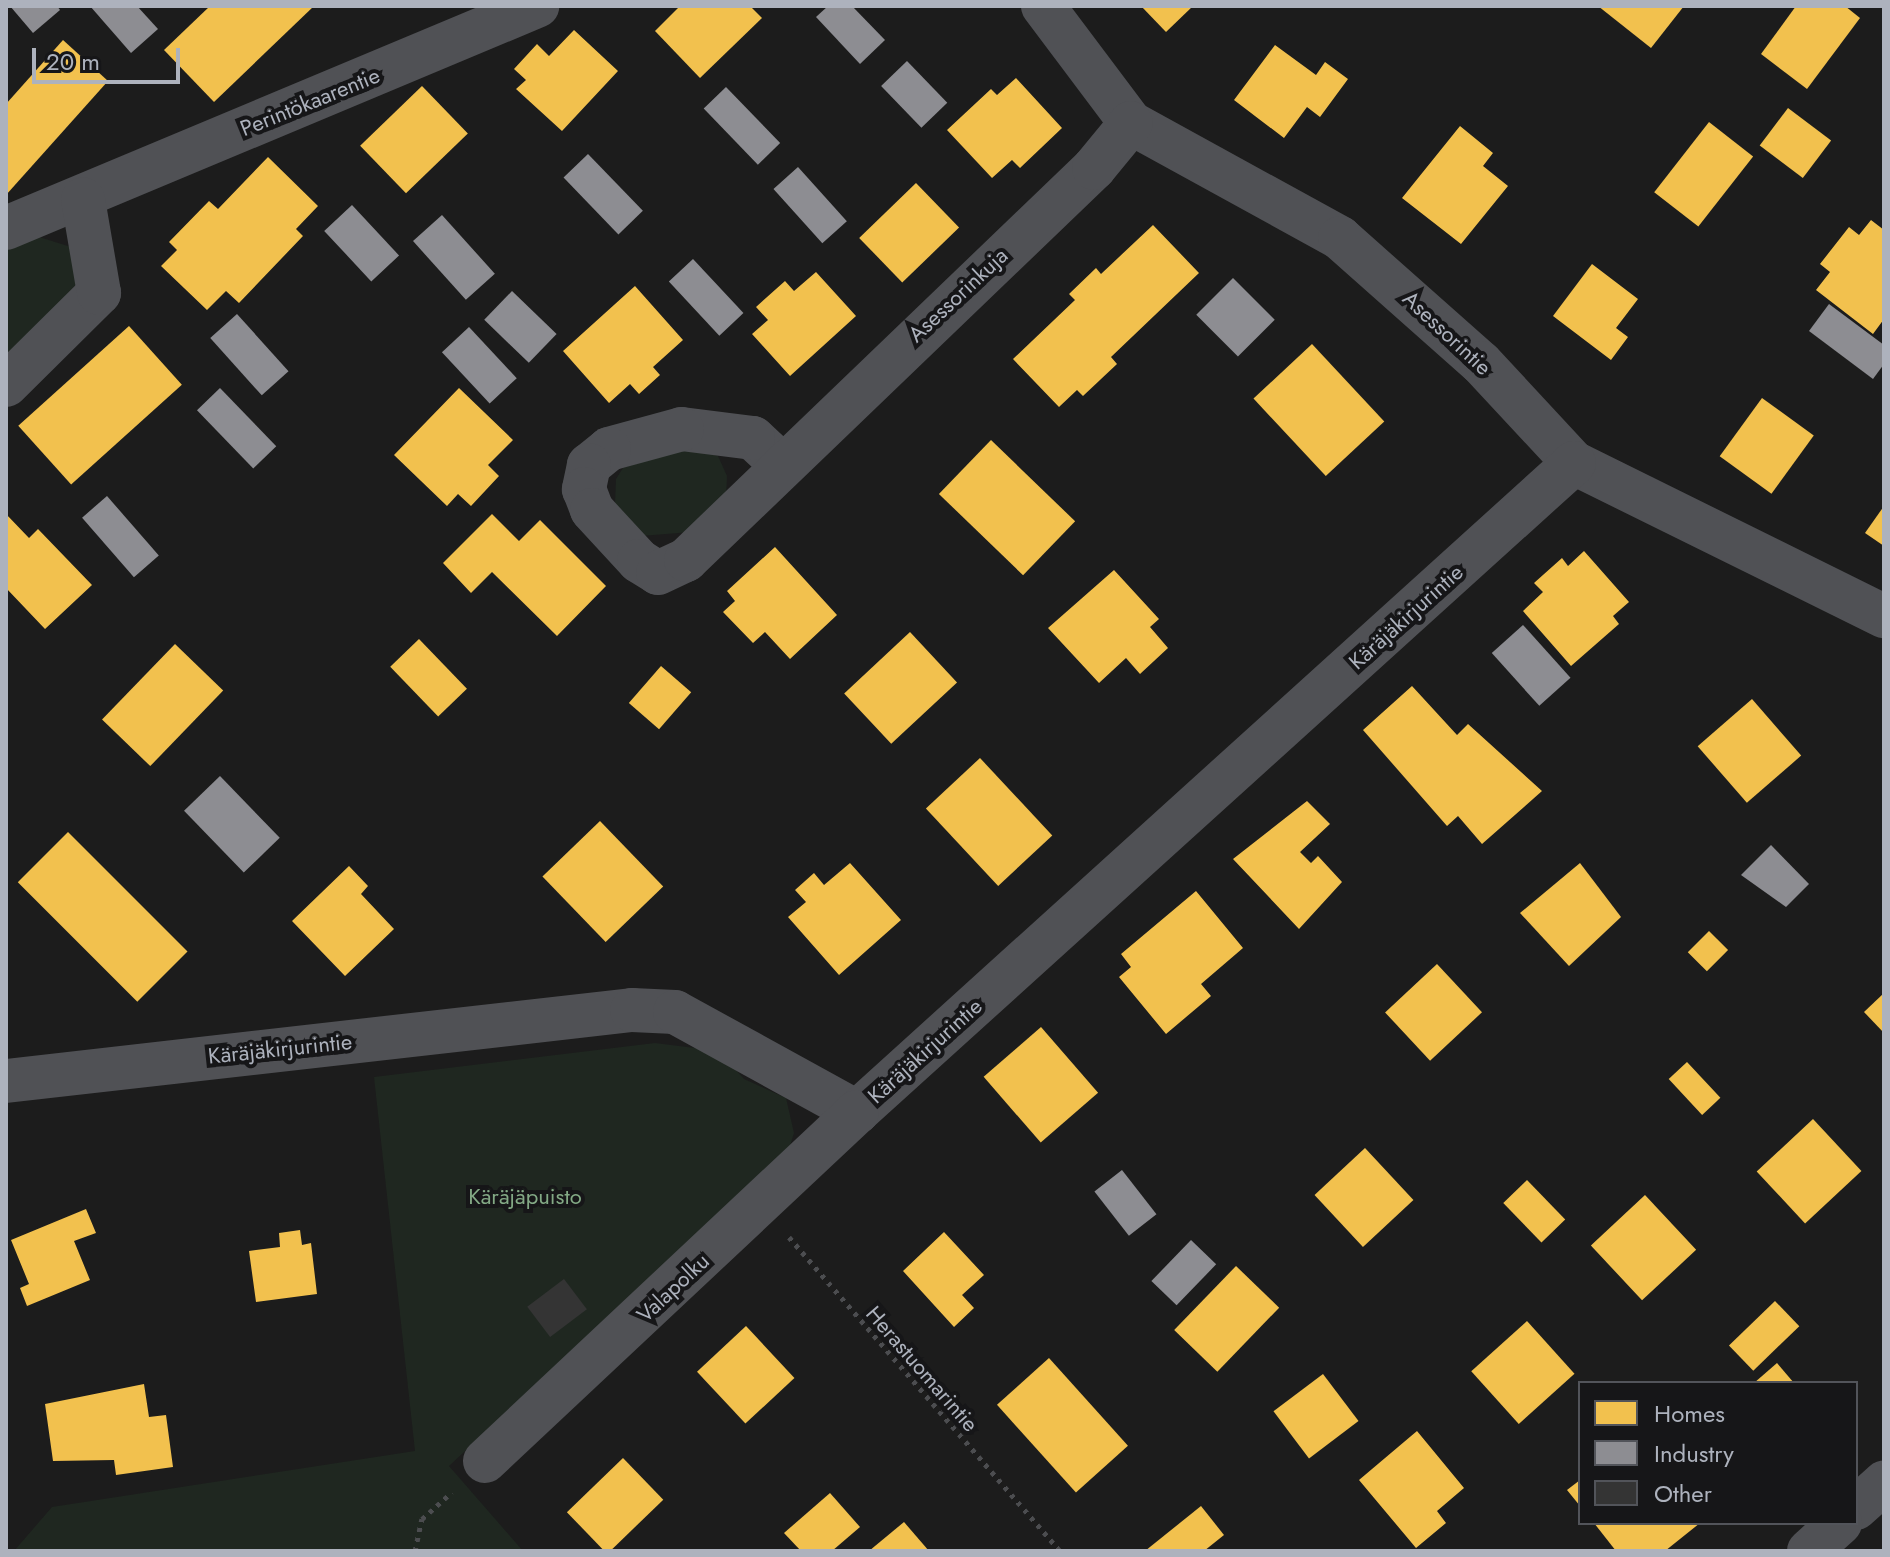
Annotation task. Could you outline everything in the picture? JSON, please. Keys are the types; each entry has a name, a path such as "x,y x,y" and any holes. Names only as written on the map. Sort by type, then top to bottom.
{"street":[{"name":"Perintökaarentie","path":"6,228 83,199 537,6"},
{"name":"Asessorintie","path":"1043,6 1131,123 1340,238 1481,363 1574,463 1884,616"},
{"name":"Asessorinkuja","path":"781,464 1094,168 1131,123"},
{"path":"6,385 99,293 83,199"},
{"name":"Käräjäkirjurintie","path":"6,1081 632,1010 675,1012 857,1112 1574,463"},
{"name":"Valapolku","path":"485,1461 762,1205 857,1112"},
{"path":"1858,1506 1884,1483"},
{"path":"1809,1551 1838,1525"}],"path":[{"name":"Herastuomarintie","path":"762,1205 1060,1551"},
{"path":"415,1551 422,1519 485,1461"}],"green space":[{"path":"36,236 71,247 83,277 6,363 6,250"},
{"path":"688,447 718,456 727,476 726,498 691,532 641,536 615,505 616,479 623,468"},
{"name":"Käräjäpuisto","path":"655,1043 719,1051 744,1079 786,1098 794,1133 789,1149 449,1466 523,1551 14,1551 52,1507 415,1451 374,1077"}],"building: Homes":[{"path":"210,6 314,6 214,102 164,50"},
{"path":"680,6 750,6 762,18 700,78 655,31"},
{"path":"1141,6 1193,6 1166,32"},
{"path":"1598,6 1684,6 1651,48"},
{"path":"1796,6 1845,6 1860,18 1807,89 1761,54"},
{"path":"574,30 618,71 562,131 516,89 526,80 514,69 537,44 549,56"},
{"path":"63,40 108,81 6,195 6,104"},
{"path":"1275,45 1316,75 1325,62 1348,79 1320,117 1307,107 1284,138 1234,100"},
{"path":"1016,78 1062,128 1020,168 1012,160 992,178 947,130 991,89 997,95"},
{"path":"422,86 468,133 406,193 360,146"},
{"path":"1788,108 1831,140 1803,178 1760,146"},
{"path":"1709,122 1753,156 1698,227 1654,192"},
{"path":"1460,126 1493,153 1483,166 1508,186 1461,244 1402,198"},
{"path":"268,157 318,206 296,229 303,236 239,303 226,291 207,310 161,266 177,250 169,242 209,201 218,209"},
{"path":"916,183 959,228 902,282 859,238"},
{"path":"1871,220 1884,230 1884,319 1873,334 1816,290 1830,272 1820,264 1849,227 1859,235"},
{"path":"1153,225 1199,273 1111,357 1117,364 1083,396 1077,390 1059,407 1013,359 1075,300 1069,294 1096,268 1101,274"},
{"path":"1592,264 1638,299 1616,328 1628,337 1611,360 1553,316"},
{"path":"816,272 856,316 790,376 752,334 768,320 756,307 785,281 794,291"},
{"path":"635,286 683,340 653,367 660,375 639,394 630,384 609,403 563,351"},
{"path":"129,326 182,385 71,484 18,426"},
{"path":"1312,344 1384,422 1326,476 1253,399"},
{"path":"459,388 513,440 488,465 499,476 471,506 458,494 447,506 394,455"},
{"path":"1762,398 1814,436 1771,494 1720,456"},
{"path":"991,440 1075,521 1023,575 939,494"},
{"path":"1884,506 1884,546 1865,533"},
{"path":"6,514 29,538 38,529 92,585 45,629 6,588"},
{"path":"492,514 519,541 540,520 606,586 557,636 492,572 471,593 443,563"},
{"path":"775,547 837,615 790,659 765,632 753,643 723,612 735,601 727,591"},
{"path":"1584,551 1629,602 1613,616 1619,624 1571,666 1523,611 1543,592 1534,583 1562,558 1568,566"},
{"path":"1114,570 1159,619 1150,627 1168,648 1140,674 1126,658 1099,683 1048,628"},
{"path":"910,632 957,682 891,744 844,693"},
{"path":"419,639 467,689 438,716 390,667"},
{"path":"175,644 223,691 150,766 102,720"},
{"path":"661,666 691,692 659,729 629,703"},
{"path":"1412,686 1457,735 1468,724 1542,791 1482,844 1458,816 1447,826 1363,730"},
{"path":"1752,699 1801,756 1747,803 1698,746"},
{"path":"980,758 1052,836 998,886 926,808"},
{"path":"1307,801 1330,824 1300,852 1311,863 1318,856 1342,882 1299,929 1233,859"},
{"path":"600,821 663,886 606,942 542,877"},
{"path":"68,832 188,952 137,1002 18,882"},
{"path":"850,863 901,920 839,975 788,917 806,902 795,890 814,873 824,885"},
{"path":"1580,863 1621,917 1569,966 1520,913"},
{"path":"349,866 368,886 361,894 394,929 345,976 292,921"},
{"path":"1196,891 1243,948 1201,984 1211,996 1166,1034 1119,977 1131,967 1121,954"},
{"path":"1709,931 1728,950 1707,971 1688,952"},
{"path":"1437,964 1482,1012 1430,1061 1385,1012"},
{"path":"1884,993 1884,1033 1864,1012"},
{"path":"1041,1027 1098,1093 1041,1143 984,1077"},
{"path":"1687,1062 1720,1098 1702,1115 1669,1079"},
{"path":"1813,1119 1861,1171 1805,1223 1757,1172"},
{"path":"1365,1148 1413,1200 1363,1247 1315,1195"},
{"path":"1527,1180 1565,1220 1541,1242 1503,1203"},
{"path":"1645,1195 1696,1250 1642,1300 1591,1245"},
{"path":"86,1209 96,1233 74,1241 90,1280 27,1306 20,1288 29,1284 11,1240"},
{"path":"300,1230 302,1245 311,1243 317,1294 256,1302 249,1251 280,1247 279,1233"},
{"path":"944,1232 984,1275 962,1295 974,1308 954,1327 903,1271"},
{"path":"1236,1266 1279,1308 1217,1372 1174,1330"},
{"path":"1775,1301 1799,1326 1753,1371 1729,1345"},
{"path":"1527,1321 1575,1374 1519,1424 1471,1371"},
{"path":"746,1326 794,1378 745,1424 697,1372"},
{"path":"1049,1358 1128,1446 1076,1493 997,1405"},
{"path":"1777,1363 1792,1381 1756,1381"},
{"path":"1323,1374 1359,1421 1309,1458 1273,1411"},
{"path":"144,1384 149,1417 166,1415 173,1467 116,1475 114,1460 53,1461 45,1404"},
{"path":"1417,1431 1464,1488 1437,1511 1446,1523 1416,1548 1359,1480"},
{"path":"623,1458 663,1500 610,1551 604,1551 567,1512"},
{"path":"1578,1482 1578,1504 1567,1490"},
{"path":"830,1493 860,1527 832,1551 801,1551 784,1533"},
{"path":"1201,1506 1224,1535 1204,1551 1145,1551"},
{"path":"904,1522 929,1551 869,1551"},
{"path":"1596,1525 1698,1525 1665,1551 1616,1551"}],"building: Industry":[{"path":"10,6 57,6 60,10 33,33"},
{"path":"90,6 137,6 158,29 131,53"},
{"path":"828,6 852,6 885,40 860,64 816,17"},
{"path":"907,61 947,103 921,128 881,86"},
{"path":"726,87 780,143 758,165 704,109"},
{"path":"588,154 643,211 618,234 564,178"},
{"path":"798,167 847,221 822,243 773,189"},
{"path":"352,205 399,255 371,281 324,231"},
{"path":"442,215 495,274 466,300 413,241"},
{"path":"693,259 743,313 719,336 669,282"},
{"path":"1233,278 1275,320 1238,356 1196,315"},
{"path":"512,291 557,334 529,363 484,320"},
{"path":"1829,304 1884,345 1884,364 1873,379 1809,331"},
{"path":"237,314 289,371 262,395 210,338"},
{"path":"469,327 517,378 490,403 442,352"},
{"path":"220,388 276,446 253,468 197,410"},
{"path":"107,496 159,556 134,577 82,518"},
{"path":"1523,625 1571,678 1539,706 1492,653"},
{"path":"220,776 280,838 244,873 184,811"},
{"path":"1771,845 1809,884 1786,907 1741,875"},
{"path":"1122,1170 1156,1214 1129,1236 1094,1192"},
{"path":"1191,1240 1216,1264 1177,1305 1151,1281"}],"building: Other":[{"path":"564,1279 587,1309 550,1337 527,1307"}]}
